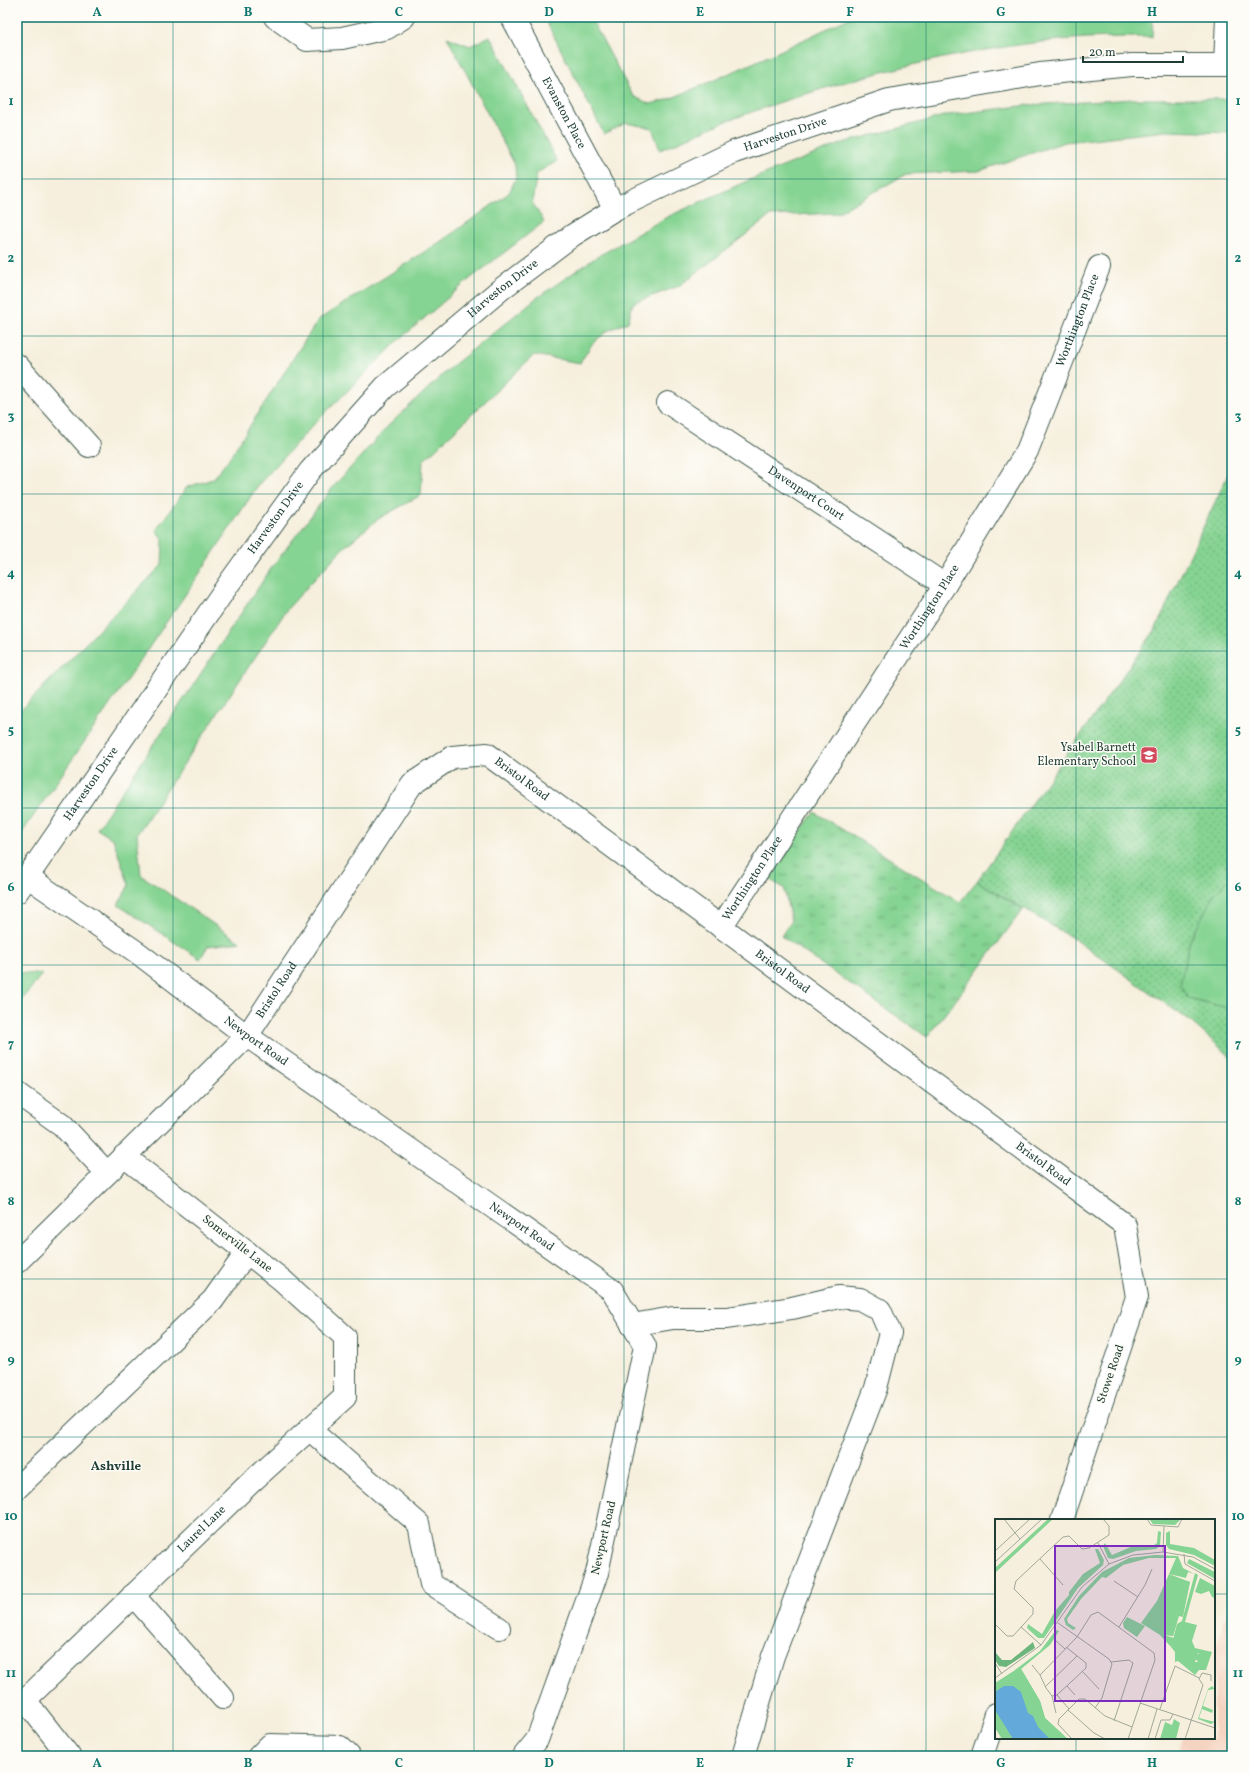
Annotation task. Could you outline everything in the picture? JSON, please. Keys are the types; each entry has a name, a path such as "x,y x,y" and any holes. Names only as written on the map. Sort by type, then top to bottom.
{"street":[{"path":"275,17 307,40 342,38 387,28 404,17"},
{"name":"Evanston Place","path":"512,17 615,209"},
{"path":"1228,17 1228,65"},
{"name":"Harveston Drive","path":"22,884 230,582 310,471 385,387 500,290 573,235 615,209 734,152 889,100 1040,74 1132,65 1228,65"},
{"name":"Worthington Place","path":"721,927 945,585 1027,451 1099,267"},
{"path":"17,365 90,446"},
{"name":"Davenport Court","path":"668,403 945,585"},
{"name":"Bristol Road","path":"17,1262 246,1036 412,784 452,757 487,754 1125,1225"},
{"name":"Newport Road","path":"22,884 138,953 246,1036 612,1290 644,1346 597,1573 537,1740 524,1756"},
{"path":"17,1093 62,1125 107,1173"},
{"name":"Somerville Lane","path":"124,1156 282,1280 345,1337"},
{"name":"Stowe Road","path":"1062,1519 1137,1297 1125,1225"},
{"path":"17,1488 212,1300 246,1252"},
{"path":"632,1325 672,1318 727,1318 792,1308 839,1297 860,1299 880,1310 890,1333 876,1388 773,1656 743,1756"},
{"name":"Laurel Lane","path":"21,1701 250,1483 345,1397 345,1337"},
{"path":"310,1429 419,1524 431,1584 499,1628"},
{"path":"133,1595 223,1698"},
{"path":"21,1701 68,1756"},
{"path":"982,1756 995,1717"},
{"path":"259,1756 270,1745 340,1747 349,1756"}],"shaded area":[{"path":"1232,1599 1232,1756 1177,1756 1183,1739 1215,1739 1215,1647"}],"green space":[{"path":"544,17 590,17 633,96 650,104 667,100 703,85 851,17 1153,17 1152,37 1085,38 1041,42 953,56 909,66 822,89 780,102 718,124 660,150 652,128 626,123 604,134"},
{"path":"490,36 557,161 537,173 532,202 544,222 471,278 399,340 317,421 259,484 196,579 17,840 17,714 162,565 163,540 156,530 187,487 213,479 228,460 318,320 443,240 509,193 516,178 515,165 447,37 470,46"},
{"path":"1135,99 1232,99 1232,133 1166,131 1065,142 979,171 906,174 837,213 770,216 679,286 633,303 628,322 607,331 592,344 580,363 534,355 423,461 421,495 378,519 342,549 288,608 137,834 141,875 240,942 208,946 200,959 118,905 129,885 113,839 97,829 272,567 334,486 389,425 450,368 535,299 595,258 667,217 747,181 843,143 948,115 1029,105"},
{"name":"Ysabel Barnett Elementary School","path":"1232,466 1232,1058 1190,1021 1079,942 977,881 1155,630"},
{"path":"814,812 960,902 977,881 1023,909 927,1037 781,936 791,921 784,888 767,878"},
{"path":"1232,876 1232,1009 1188,998 1180,984 1190,940 1214,894"},
{"path":"17,973 42,974 17,1006"}],"place":[{"name":"Ysabel Barnett Elementary School","path":"1149,755"}],"district":[{"name":"Ashville","path":"116,1467"}]}
